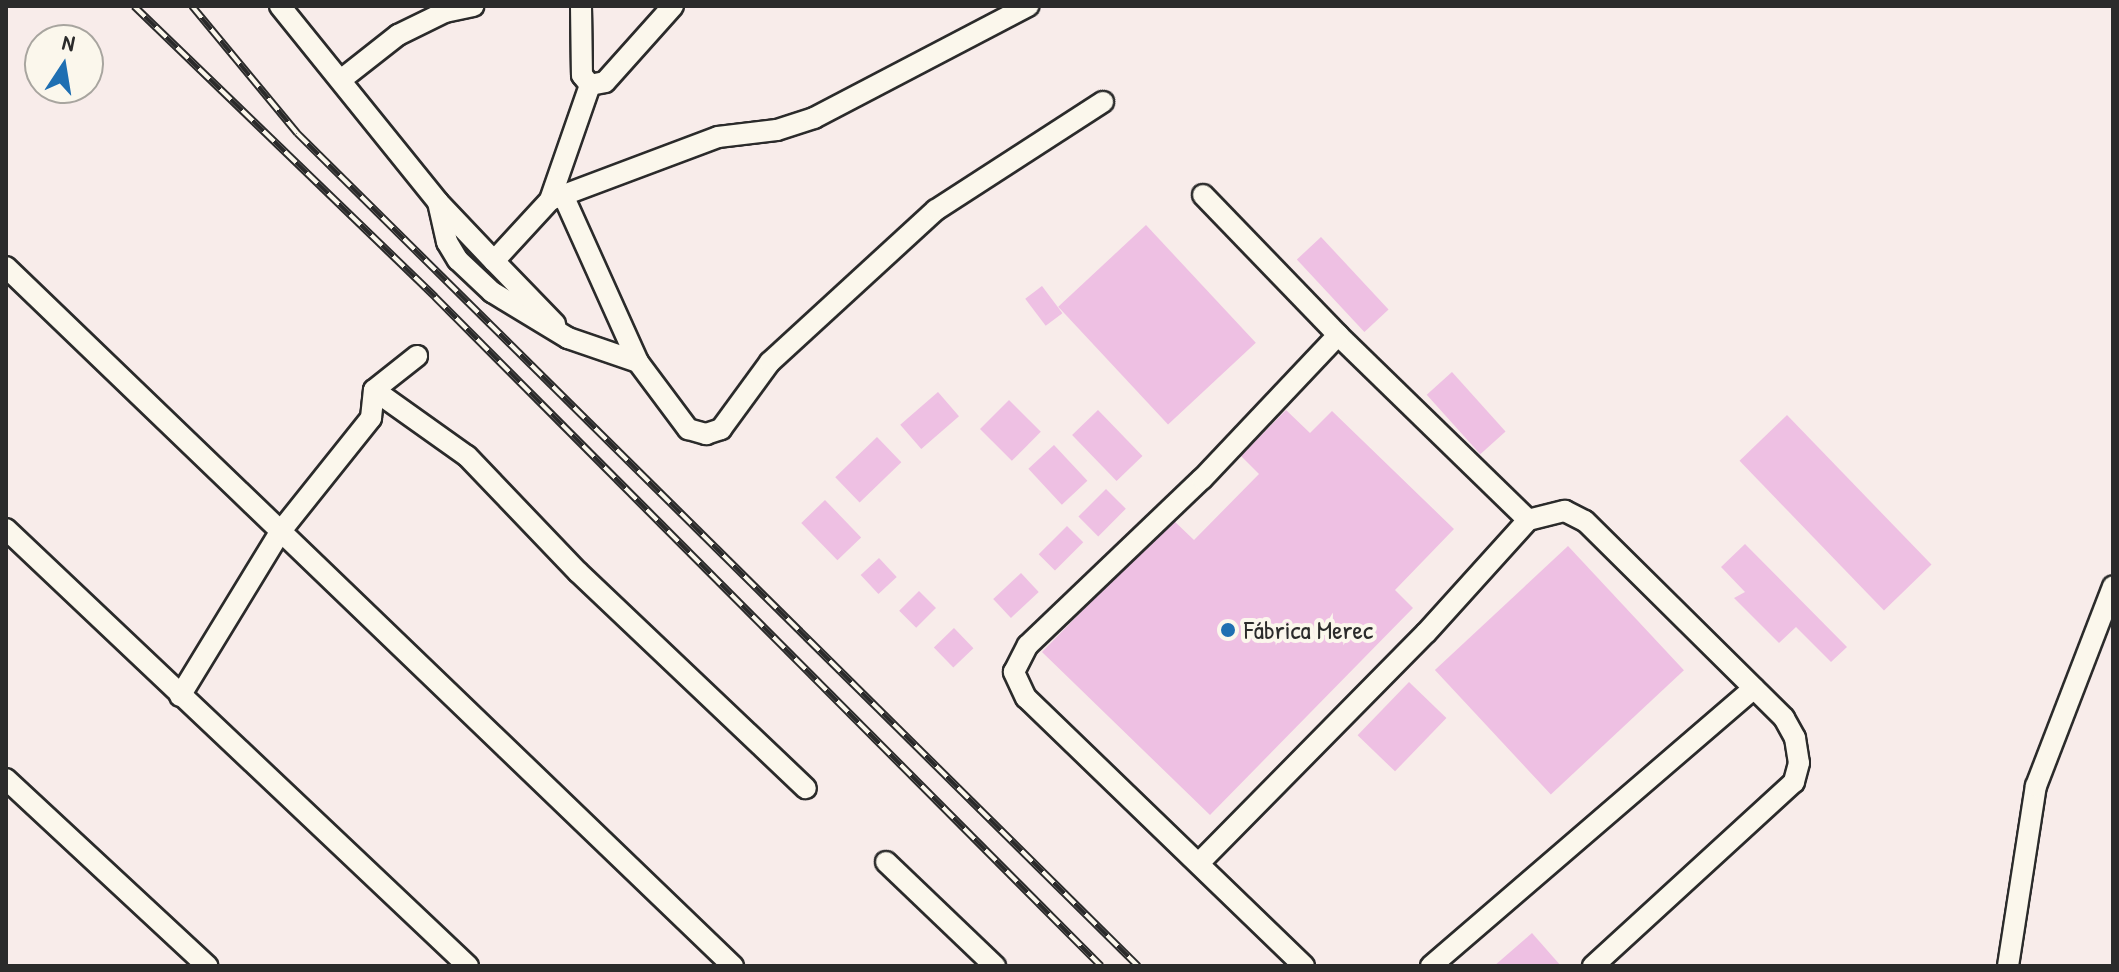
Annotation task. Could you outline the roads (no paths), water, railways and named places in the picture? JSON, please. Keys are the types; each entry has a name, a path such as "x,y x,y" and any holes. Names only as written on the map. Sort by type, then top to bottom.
{"street":[{"path":"280,6 342,79 438,202 568,338"},
{"path":"342,79 398,35 445,12 473,6"},
{"path":"581,6 582,75 590,85"},
{"path":"590,85 605,82 673,6"},
{"path":"494,261 556,198 718,137 777,130 814,118 1028,6"},
{"path":"590,85 556,198 638,362 688,429 706,434 721,429 770,362 936,210 1056,137 1103,102"},
{"path":"1203,195 1338,335 1528,520"},
{"path":"438,202 447,242 458,260 519,312 568,338 638,362"},
{"path":"6,267 733,966"},
{"path":"1304,966 1026,698 1014,672 1037,635 1202,479 1338,335"},
{"path":"180,696 280,532 371,418 374,390 417,356"},
{"path":"374,390 467,456 578,572 806,788"},
{"path":"1199,863 1426,633 1528,520 1565,511 1585,521 1784,718 1795,738 1799,763 1794,782 1593,966"},
{"path":"6,529 468,966"},
{"path":"2008,966 2036,786 2113,586"},
{"path":"1431,966 1754,688"},
{"path":"6,779 207,966"},
{"path":"886,862 995,966"}],"railway":[{"path":"134,6 435,297 1101,966"},
{"path":"192,6 297,133 1138,966"}],"place":[{"name":"Fábrica Merec","path":"1228,630"}]}
